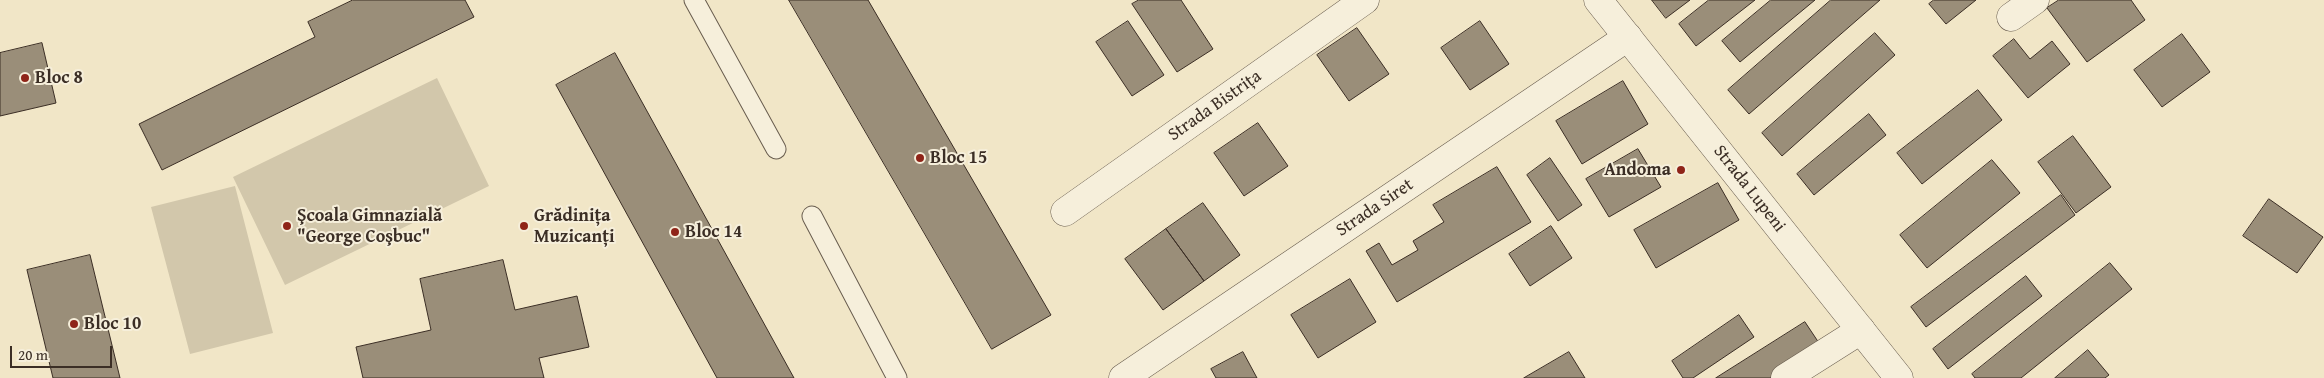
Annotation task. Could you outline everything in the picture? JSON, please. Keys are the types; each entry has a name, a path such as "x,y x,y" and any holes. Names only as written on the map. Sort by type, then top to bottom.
{"street":[{"name":"Strada Bistrița","path":"1065,212 1366,0"},
{"name":"Strada Lupeni","path":"1598,0 1899,378"},
{"path":"2012,17 2035,0"},
{"name":"Strada Siret","path":"1123,378 1628,37"},
{"path":"1785,378 1861,330"}],"lane":[{"path":"694,0 776,149"},
{"path":"812,216 897,378"}],"shaded area":[{"path":"437,78 489,186 285,285 233,177"},
{"path":"235,186 273,333 190,354 151,207"}],"building":[{"path":"353,0 465,0 474,17 162,170 139,124 315,37 308,22"},
{"name":"Bloc 15","path":"789,0 868,0 1051,315 992,349"},
{"path":"1139,0 1181,0 1213,49 1177,72 1132,4"},
{"path":"1652,0 1690,0 1666,18"},
{"path":"1709,0 1755,0 1696,46 1679,24"},
{"path":"1771,0 1815,0 1740,62 1722,41"},
{"path":"1831,0 1880,0 1749,114 1728,90"},
{"path":"1934,0 1976,0 1946,24 1929,4"},
{"path":"2059,0 2131,0 2145,20 2087,62 2047,8"},
{"path":"1128,21 1164,75 1132,96 1096,42"},
{"path":"1480,21 1509,64 1470,90 1441,48"},
{"path":"1357,28 1389,74 1349,101 1317,55"},
{"path":"1875,33 1895,55 1782,156 1762,133"},
{"path":"2182,34 2210,72 2162,107 2134,70"},
{"path":"2014,39 2030,59 2052,41 2070,64 2028,98 1993,56"},
{"name":"Bloc 8","path":"42,43 56,103 0,116 0,53"},
{"name":"Bloc 14","path":"615,53 794,378 717,378 556,85"},
{"path":"1623,81 1648,124 1582,164 1556,121"},
{"path":"1978,90 2002,120 1922,184 1897,153"},
{"path":"1869,114 1886,135 1814,195 1797,174"},
{"path":"1258,123 1288,166 1244,196 1214,153"},
{"path":"2073,136 2111,187 2076,213 2038,162"},
{"path":"1638,149 1661,187 1609,217 1586,179"},
{"path":"1550,158 1582,205 1558,221 1527,175"},
{"path":"1992,160 2020,193 1927,268 1900,235"},
{"path":"1497,167 1531,222 1397,302 1366,251 1379,243 1392,265 1418,250 1413,241 1444,222 1433,205"},
{"path":"1718,183 1739,220 1656,268 1634,230"},
{"path":"2061,195 2075,215 1926,327 1911,307"},
{"path":"2269,199 2323,237 2297,273 2243,236"},
{"path":"1203,203 1240,255 1204,281 1166,229"},
{"path":"1551,226 1572,258 1530,286 1509,254"},
{"path":"1166,229 1204,281 1163,310 1125,259"},
{"name":"Bloc 10","path":"90,255 120,378 53,378 27,270"},
{"name":"Grădinița Muzicanți","path":"503,260 515,310 577,296 589,347 539,358 544,378 363,378 356,347 431,330 420,279"},
{"path":"2110,263 2132,289 2021,378 1975,378 1972,374"},
{"path":"2026,276 2042,296 1948,369 1933,349"},
{"path":"1350,279 1376,322 1318,358 1291,315"},
{"path":"1739,315 1754,337 1693,378 1683,378 1672,361"},
{"path":"1805,322 1821,346 1770,378 1716,378"},
{"path":"2088,350 2109,375 2105,378 2055,378"},
{"path":"1243,352 1257,378 1216,378 1211,369"},
{"path":"1569,352 1585,378 1524,378"}],"place":[{"name":"Bloc 8","path":"25,78"},
{"name":"Bloc 15","path":"920,158"},
{"name":"Andoma","path":"1681,170"},
{"name":"Şcoala Gimnazială \"George Coşbuc\"","path":"287,226"},
{"name":"Grădinița Muzicanți","path":"524,226"},
{"name":"Bloc 14","path":"675,232"},
{"name":"Bloc 10","path":"74,324"}]}
